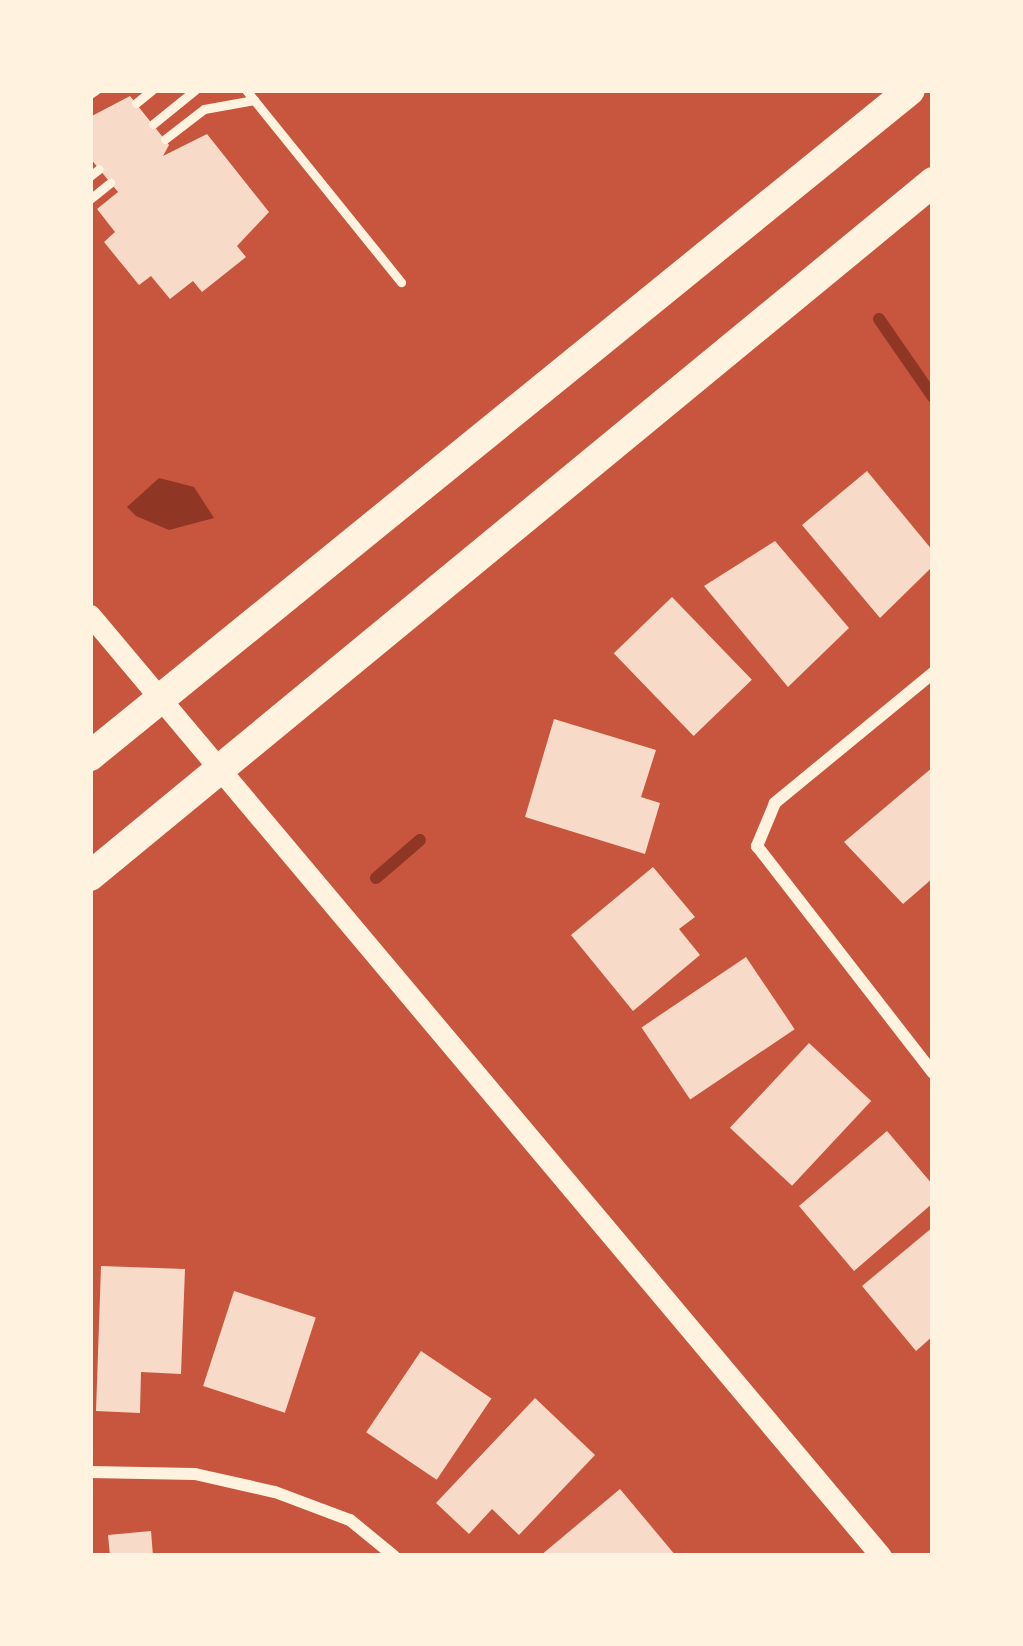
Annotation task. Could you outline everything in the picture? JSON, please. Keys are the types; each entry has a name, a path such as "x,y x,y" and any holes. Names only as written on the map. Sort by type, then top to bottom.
{"main road":[{"path":"90,756 910,90"},
{"path":"90,876 933,182"}],"street":[{"path":"90,616 881,1556"},
{"path":"933,673 775,803 757,847 933,1072"},
{"path":"90,1472 195,1474 350,1520 394,1556"}],"lane":[{"path":"136,104 152,90"},
{"path":"153,124 195,90"},
{"path":"246,90 401,281"},
{"path":"165,139 204,109 254,100"},
{"path":"90,199 110,183"}],"shaded area":[{"path":"159,478 194,487 214,518 169,530 136,516 127,507"}],"building":[{"path":"130,96 169,145 163,156 207,134 269,212 237,246 246,257 202,292 193,281 170,299 151,276 139,285 104,242 115,232 97,209 118,192 90,158 90,117"},
{"path":"867,471 933,551 933,566 880,618 802,525"},
{"path":"775,541 849,628 788,687 704,586"},
{"path":"672,597 752,680 694,736 614,653"},
{"path":"554,719 656,750 641,797 660,803 645,854 525,817"},
{"path":"933,767 933,878 903,904 844,842"},
{"path":"653,867 695,917 679,929 700,955 633,1011 571,935"},
{"path":"746,957 795,1029 690,1100 642,1027"},
{"path":"809,1043 871,1101 792,1186 730,1128"},
{"path":"887,1131 933,1185 933,1203 854,1271 799,1206"},
{"path":"933,1227 933,1336 916,1351 862,1286"},
{"path":"101,1266 185,1269 181,1374 141,1372 140,1413 96,1411"},
{"path":"234,1291 316,1318 285,1413 203,1386"},
{"path":"421,1351 491,1399 437,1480 366,1432"},
{"path":"535,1398 595,1455 519,1535 492,1509 469,1534 436,1503"},
{"path":"620,1489 676,1556 540,1556"},
{"path":"151,1531 153,1556 110,1556 108,1535"}],"waterway":[{"path":"879,319 933,397"},
{"path":"376,878 420,840"}]}
